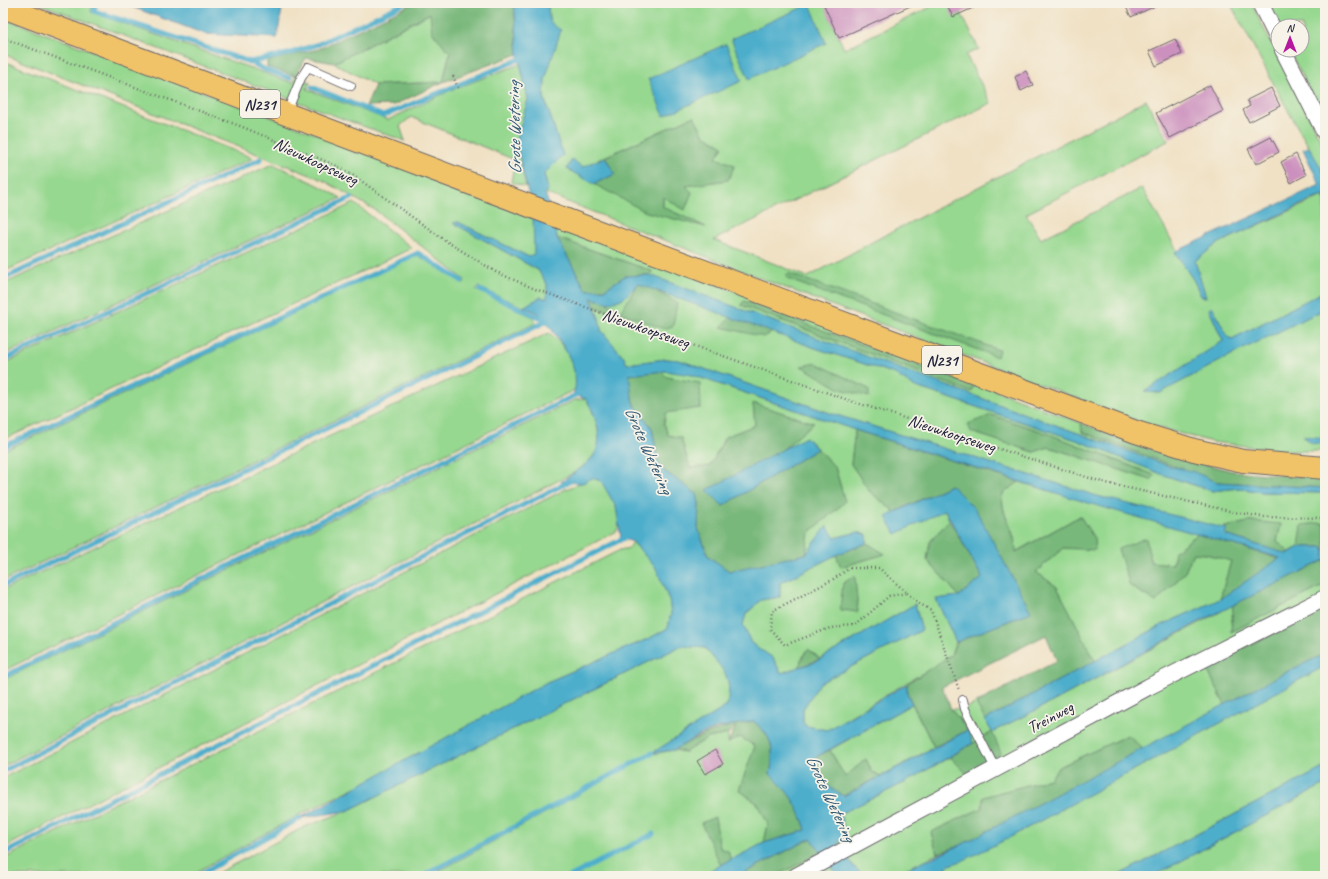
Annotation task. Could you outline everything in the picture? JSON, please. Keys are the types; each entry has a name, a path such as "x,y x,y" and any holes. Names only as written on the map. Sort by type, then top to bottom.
{"main road":[{"name":"Nieuwkoopseweg","path":"3,7 516,201 1136,432 1194,450 1243,461 1325,468"}],"street":[{"path":"1260,3 1270,23"},
{"path":"1287,58 1325,133"},
{"name":"Treinweg","path":"796,876 995,768 1215,652 1325,598"}],"lane":[{"path":"286,114 308,68 351,86"},
{"path":"963,700 965,709 995,768"}],"path":[{"name":"Nieuwkoopseweg","path":"3,38 240,126 337,166 357,178 446,241 496,272 535,289 848,400 1102,482 1234,512 1263,517 1325,518"},
{"path":"453,76 458,88"},
{"path":"907,593 889,596 855,626 830,628 785,645 770,629 772,611 832,580 850,568 879,568 920,604 931,610 963,700"}],"green space":[{"path":"38,3 93,3 91,12 293,83 296,76 310,82 307,89 388,120 449,91 520,64 528,99 516,142 526,187 511,182 515,160 411,117 400,126 405,141"},
{"path":"414,3 514,3 518,54 443,82 450,52 432,32 430,13 334,63 306,58 296,76 267,67 267,61 319,49"},
{"path":"548,3 824,3 844,49 939,3 956,3 979,49 966,55 991,103 714,240 808,277 876,240 1146,100 1168,141 1026,214 1041,239 1142,188 1177,250 1175,252 1194,281 1201,296 1206,297 1195,261 1217,244 1323,196 1325,200 1325,291 1232,339 1228,337 1212,306 1209,309 1223,341 1145,392 1160,393 1235,353 1325,309 1325,438 1304,437 1312,443 1325,444 1325,451 1290,451 1212,442 1146,424 778,285 545,193 548,189 544,174 563,155 544,97 545,80 550,60 551,25","holes":["694,116 704,135 723,146 716,158 728,180 685,186 663,197 663,207 703,226 567,169 572,159 582,167"]},
{"path":"1230,3 1251,3 1270,40 1270,58 1279,58 1325,149 1325,175"},
{"path":"1264,3 1325,3 1325,121 1293,58 1310,58 1310,18 1273,18"},
{"path":"431,13 432,32 450,52 443,82 375,85 334,63"},
{"path":"3,18 533,214 535,254 529,257 458,222 454,223 538,270 547,284 548,299 541,297 523,307 478,287 476,290 533,317 536,323 3,581 3,451 417,255 464,284 465,280 375,210 323,180 3,54"},
{"path":"3,61 253,158 3,272"},
{"path":"443,82 394,105 366,106 375,85"},
{"path":"694,116 704,135 723,146 716,158 735,165 728,180 686,186 692,192 685,210 663,197 663,207 706,227 646,212 594,184 615,174 605,157"},
{"path":"273,164 320,186 341,198 3,355 3,284"},
{"path":"354,203 412,248 3,440 3,364"},
{"path":"555,223 1081,423 1082,432 1192,471 1169,466 895,367 650,275 652,271 557,238","holes":["744,301 974,387 971,392 741,305"]},
{"path":"557,238 652,271 650,275 625,276 605,289 586,290"},
{"path":"788,273 999,350 997,357 795,282 786,277"},
{"path":"638,284 648,286 677,303 673,326 664,329 620,312"},
{"path":"636,286 621,312 677,303 648,286 818,349 895,374 913,386 1079,441 1161,474 1211,491 1239,488 1262,492 1325,493 1325,524 1303,525 1299,547 1289,552 1277,541 1281,525 1252,521 1221,528 1097,496 830,413 679,360 666,359 627,364 623,356 601,330 595,307 616,313 607,302 619,300","holes":["991,415 1049,434 1154,475 1151,480 1049,447 1034,452 971,432"]},
{"path":"591,298 607,302 617,314 595,307"},
{"path":"744,301 974,386 971,392 741,305"},
{"path":"731,317 773,332 764,337 721,327"},
{"path":"549,333 561,344 569,357 575,373 576,389 3,671 3,590"},
{"path":"816,363 869,389 869,397 840,389 801,366"},
{"path":"661,371 677,371 692,375 855,430 851,464 870,492 895,512 887,517 945,510 949,520 930,542 927,560 959,596 936,599 956,642 951,655 827,730 806,726 803,722 803,709 820,683 922,630 915,604 820,659 808,649 801,660 800,667 781,673 773,658 751,643 743,625 746,614 761,600 780,597 780,583 836,555 842,567 884,554 867,543 867,535 858,532 834,538 806,554 809,533 845,502 835,467 806,437 781,451 813,423 753,404 755,425 725,437 710,467 690,468 681,438 668,435 664,424 667,377"},
{"path":"661,371 667,377 700,383 701,408 666,413 664,424 668,435 681,438 690,468 710,466 725,437 755,425 753,403 814,423 781,451 708,490 723,506 817,449 835,467 845,502 809,533 806,554 729,572 708,556 698,528 699,503 697,494 663,470 658,460 652,428 633,403 628,375"},
{"path":"586,399 595,418 599,440 598,447 593,456 577,471 3,766 3,680 575,400"},
{"path":"991,415 1049,434 1154,475 1151,480 1049,447 1034,452 971,432 968,424"},
{"path":"1081,423 1161,453 1232,471 1325,479 1325,488 1217,482 1082,432"},
{"path":"855,430 1019,482 1003,493 1002,501 1016,552 1080,516 1094,538 1095,550 1063,548 1036,572 1057,587 1095,661 985,720 977,705 978,702 1057,661 1046,635 942,687 951,709 968,730 934,747 907,693 906,687 908,683 951,655 956,642 1031,612 951,485 895,512 870,492 851,464"},
{"path":"592,478 601,481 615,505 619,518 617,531 3,848 3,778 564,490"},
{"path":"1019,482 1198,534 1175,551 1173,564 1151,563 1119,549 1130,586 1156,602 1185,572 1193,553 1206,554 1231,561 1220,599 1162,625 1095,661 1057,587 1036,572 1063,548 1095,549 1080,516 1015,552 1014,537 1002,501 1003,493"},
{"path":"949,520 983,578 959,596 927,560 930,542"},
{"path":"1252,521 1281,524 1277,541 1289,552 1287,554 1225,535 1221,528"},
{"path":"1319,523 1325,524 1325,551 1323,547 1299,547 1302,525"},
{"path":"1198,534 1280,559 1220,599 1231,561 1206,554 1193,553 1185,572 1156,602 1130,586 1118,549 1146,538 1151,562 1173,564 1175,551"},
{"path":"633,542 656,568 669,600 671,613 668,628 650,638 547,682 376,777 299,815 189,876 3,876 3,859 620,550 629,548"},
{"path":"867,543 885,554 841,567 836,555"},
{"path":"1325,560 1325,585 1231,632 1233,605"},
{"path":"855,576 858,612 840,610 843,583"},
{"path":"1325,585 1325,607 1206,667 1225,705 1143,749 1128,735 1059,767 1050,779 983,797 982,808 931,832 937,854 891,876 865,876 855,868 838,843 847,838 840,814 906,782 950,757 966,773 992,733 973,743 968,730 951,709 965,709 978,702 977,705 992,732 1056,700 1233,605 1231,632"},
{"path":"1325,607 1325,654 1284,673 1225,705 1206,667"},
{"path":"681,646 705,648 717,662 725,674 729,687 727,706 659,749 419,876 212,876 304,827 347,811"},
{"path":"808,649 820,659 800,667 801,660"},
{"path":"1325,666 1325,767 1117,876 934,876 950,865 1005,840"},
{"path":"912,704 934,747 881,776 872,772 866,759 845,777 830,750"},
{"path":"753,721 765,732 771,744 772,766 770,774 792,799 800,813 806,830 764,843 768,824 758,804 739,790 755,746 740,737 728,743 736,726 728,734 708,738 685,752 674,750 712,732"},
{"path":"992,732 1001,753 966,773 950,757"},
{"path":"728,734 728,743 740,737 755,746 739,790 758,804 768,824 764,843 731,860 728,851 720,849 715,818 702,823 721,865 699,876 430,876 653,754 674,750 685,752 708,738"},
{"path":"1128,735 1143,749 961,845 937,854 931,832 982,808 983,797 1050,779 1059,767"},
{"path":"830,750 845,777 866,759 872,772 881,776 843,796 823,781 814,765 814,758"},
{"path":"1325,784 1325,876 1153,876"},
{"path":"715,817 720,848 728,851 731,860 721,865 701,823"},
{"path":"812,838 821,852 776,876 738,876"},
{"path":"821,852 835,872 836,876 776,876"}],"water":[{"path":"121,3 283,3 277,38 205,34"},
{"name":"Grote Wetering","path":"514,3 548,3 548,12 551,22 561,30 545,80 544,97 563,155 544,174 548,189 545,193 555,223 557,238 586,290 605,289 625,276 650,275 895,367 1169,466 1192,471 1217,482 1325,488 1325,493 1262,492 1239,488 1212,491 1161,474 1079,441 913,386 895,374 818,349 638,284 624,298 610,303 591,298 599,318 601,330 623,356 627,364 666,359 679,360 830,413 1097,496 1227,529 1225,535 1287,554 1299,547 1323,547 1325,551 1325,560 1199,622 1056,700 992,732 985,720 1162,625 1220,599 1280,558 1088,503 855,430 692,375 665,371 629,375 633,403 652,428 658,460 663,470 697,494 699,503 698,528 708,556 729,571 806,554 827,526 835,538 858,532 867,535 867,543 836,555 780,583 780,597 761,600 746,614 743,625 751,643 773,658 781,673 815,662 915,604 922,630 820,683 803,709 803,722 806,726 827,730 907,684 907,693 912,704 814,758 816,771 823,781 833,790 844,796 968,730 973,743 906,782 840,814 847,838 838,843 855,868 865,876 836,876 835,872 811,838 738,876 699,876 764,843 806,830 800,813 792,799 770,774 772,766 771,744 765,732 753,721 718,728 700,735 674,750 652,753 727,706 729,687 725,674 717,662 705,648 681,646 347,811 300,818 547,682 650,638 668,628 671,613 669,600 656,568 633,542 621,538 616,507 601,481 592,478 583,483 561,482 590,460 596,452 599,439 595,417 586,399 573,395 575,374 567,352 540,315 523,307 541,297 547,299 547,284 538,270 453,223 458,222 529,257 534,254 533,214 516,142 528,99 518,54"},
{"path":"810,4 826,43 749,79 731,39"},
{"path":"726,44 742,81 664,116 648,79"},
{"path":"1309,147 1325,175 1325,200 1323,196 1311,200 1217,244 1195,261 1206,297 1201,296 1194,281 1175,252 1320,185 1303,149"},
{"path":"605,157 615,174 594,184 567,169 572,159 582,167"},
{"path":"1325,291 1325,309 1235,353 1160,393 1144,392 1223,341 1209,309 1212,306 1228,337 1232,339"},
{"path":"1303,436 1325,438 1325,444 1312,443"},
{"path":"806,437 817,449 723,506 707,490"},
{"path":"951,485 976,510 1031,612 956,642 936,599 959,596 982,578 945,510 896,534 886,517"},
{"path":"1325,654 1325,666 1005,840 962,861 949,865 934,876 891,876 961,845 1284,673"},
{"path":"1325,767 1325,784 1153,876 1117,876"}],"building":[{"path":"823,3 917,3 839,38"},
{"path":"946,3 984,3 953,17"},
{"path":"1124,3 1162,3 1131,17"},
{"path":"1175,39 1182,54 1156,66 1149,51"},
{"path":"1026,71 1033,85 1021,91 1015,77"},
{"path":"1210,85 1223,111 1170,138 1156,113"},
{"path":"1271,88 1280,106 1249,122 1243,110 1250,106 1247,100"},
{"path":"1271,137 1279,152 1256,164 1248,149"},
{"path":"1296,154 1306,175 1291,183 1281,162"},
{"path":"715,750 723,764 705,774 697,761"}],"waterway":[{"path":"96,3 94,11 250,62 288,54 319,44 405,3"},
{"path":"312,87 383,116 520,59 524,55"},
{"path":"250,62 266,70 290,78"},
{"path":"3,279 261,159"},
{"path":"3,360 351,198"},
{"path":"3,447 418,253 462,281"},
{"path":"480,290 547,321"},
{"path":"3,586 547,321 551,321"},
{"path":"3,677 582,392"},
{"path":"3,771 574,479"},
{"path":"3,854 628,536"},
{"path":"423,876 652,753"},
{"path":"197,876 300,818"},
{"path":"571,876 653,834"}]}
